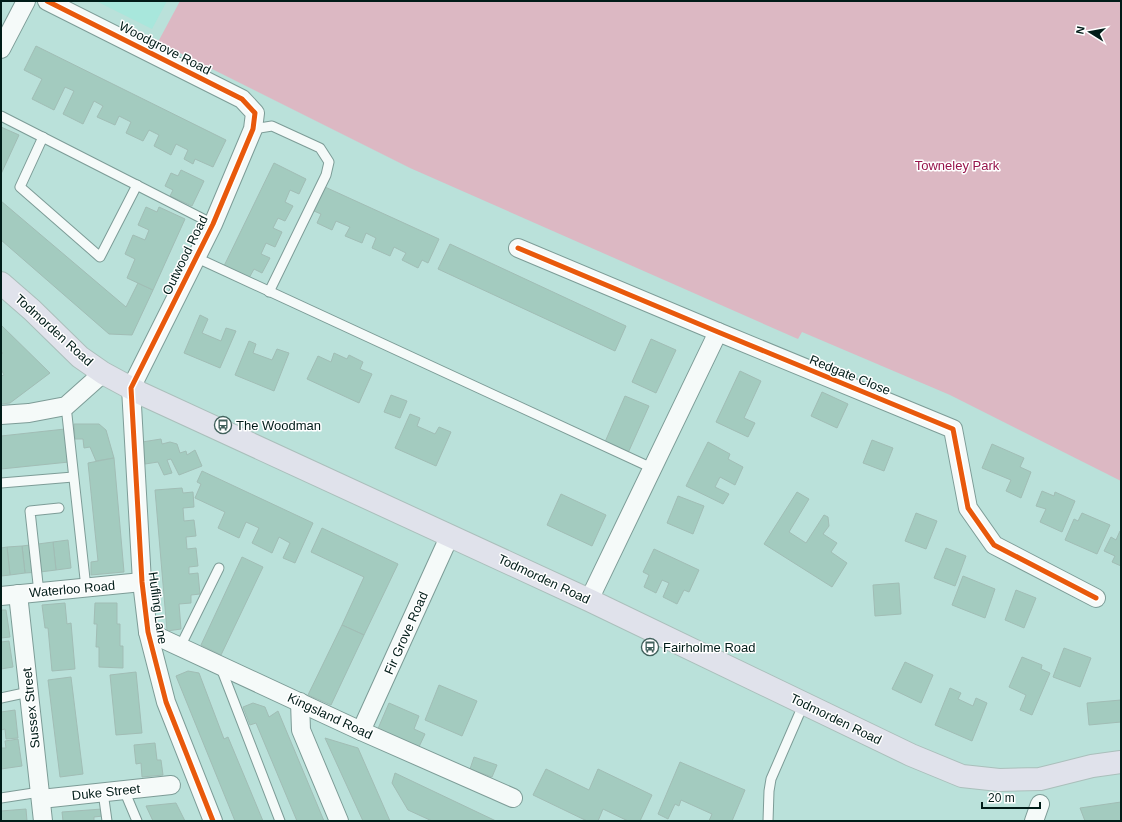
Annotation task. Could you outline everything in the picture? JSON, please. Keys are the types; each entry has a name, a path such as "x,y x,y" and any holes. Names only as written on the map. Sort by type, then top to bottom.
{"highway":[{"name":"Todmorden Road","path":"1,283 32,310 80,357 103,373 131,388 589,600 911,755 962,776 999,780 1040,779 1092,766 1121,762"}],"street":[{"path":"1,49 26,1"},
{"name":"Woodgrove Road","path":"47,1 242,99 255,113 253,129"},
{"name":"Outwood Road","path":"131,388 197,258 253,129"},
{"name":"Redgate Close","path":"518,248 953,429 968,508 994,545 1096,598"},
{"path":"589,600 718,332"},
{"path":"1,415 29,413 66,406 103,373"},
{"name":"Hufling Lane","path":"131,388 142,582 148,632 166,702 213,821"},
{"name":"Fir Grove Road","path":"361,731 450,535"},
{"name":"Waterloo Road","path":"10,595 142,582"},
{"name":"Sussex Street","path":"10,595 29,692 43,821"},
{"name":"Kingsland Road","path":"148,632 361,731 513,798"},
{"path":"300,702 301,730 339,821"},
{"name":"Duke Street","path":"40,795 103,792 171,785"},
{"path":"1034,821 1040,804"}],"lane":[{"path":"1,116 213,224"},
{"path":"253,129 272,126 320,148 329,162 326,175 269,292"},
{"path":"43,137 20,187 100,257 137,186"},
{"path":"197,258 652,468"},
{"path":"66,406 86,588"},
{"path":"1,483 73,477"},
{"path":"39,593 30,511 59,508"},
{"path":"180,647 219,568"},
{"path":"220,666 280,821"},
{"path":"1,698 29,692"},
{"path":"768,821 771,779 804,703"},
{"path":"124,790 137,821"},
{"path":"103,792 107,821"},
{"path":"1,798 40,795"}],"shaded area":[{"path":"96,1 167,1 152,29"}],"green space":[{"name":"Towneley Park","path":"180,1 1121,1 1121,481 950,395 802,332 798,339 410,168 158,42"}],"building":[{"path":"36,46 226,140 213,167 195,159 193,164 184,159 188,150 176,144 171,155 154,146 159,135 149,130 143,141 126,133 131,122 119,116 115,125 97,117 103,106 94,101 83,124 63,114 74,91 65,87 54,110 32,99 42,79 24,70"},
{"path":"1,127 19,135 1,174"},
{"path":"274,163 306,179 299,194 290,190 285,202 293,206 285,221 278,218 273,228 282,232 275,247 266,243 261,254 270,258 262,273 254,269 249,278 224,266"},
{"path":"181,170 204,181 192,206 170,196 173,190 165,186 171,173 178,176"},
{"path":"325,187 439,239 428,263 422,260 418,268 402,260 406,253 394,247 390,256 372,248 376,238 366,233 362,243 345,236 350,227 336,221 332,230 317,223 321,214 314,211"},
{"path":"1,201 126,307 138,283 153,290 132,335 109,334 1,240"},
{"path":"146,207 157,212 159,207 185,219 153,290 127,278 135,259 125,254 133,235 145,240 149,230 138,225"},
{"path":"450,244 626,326 615,351 438,269"},
{"path":"200,315 208,319 202,333 221,341 226,328 236,331 220,368 184,353"},
{"path":"1,325 50,373 10,403 1,404 1,376 4,375 1,369 1,354 3,353 1,352"},
{"path":"651,339 676,350 656,393 632,382"},
{"path":"249,341 256,344 253,353 272,360 277,349 289,353 274,391 235,375"},
{"path":"334,353 347,359 349,355 363,362 360,369 372,374 359,403 307,379 318,356 331,362"},
{"path":"740,371 761,381 744,418 755,423 748,437 716,422"},
{"path":"822,392 848,404 837,428 811,416"},
{"path":"391,395 407,401 400,418 384,412"},
{"path":"625,396 649,406 628,453 605,442"},
{"path":"410,414 420,418 417,426 435,434 439,427 451,432 436,466 395,448"},
{"path":"74,424 99,424 106,430 114,458 96,461 90,447 84,448 83,439 75,439"},
{"path":"65,429 69,462 1,469 1,436"},
{"path":"161,439 162,444 170,442 177,444 180,453 186,451 187,455 195,450 202,466 179,475 171,459 167,460 172,473 164,475 158,462 145,464 142,442"},
{"path":"872,440 893,448 884,471 863,463"},
{"path":"708,442 730,454 728,459 743,467 735,485 720,477 715,487 729,494 723,504 686,486"},
{"path":"992,444 1024,458 1020,467 1031,472 1021,498 1006,491 1011,480 982,468"},
{"path":"114,458 124,572 91,575 91,562 98,561 88,463"},
{"path":"202,471 313,523 295,563 283,558 290,543 279,537 272,553 252,543 259,528 246,522 239,538 218,528 225,512 195,498 201,484 197,482"},
{"path":"182,488 183,493 193,492 194,507 183,508 184,521 194,520 196,536 186,537 187,549 196,548 198,566 189,567 189,574 198,573 200,594 191,595 191,603 179,604 181,629 167,631 155,490"},
{"path":"1042,491 1054,496 1055,492 1075,501 1062,532 1040,522 1046,509 1036,506"},
{"path":"797,492 809,499 789,532 806,543 824,515 828,517 829,526 823,534 837,543 831,552 847,563 832,587 764,544"},
{"path":"561,494 606,515 592,546 547,525"},
{"path":"678,496 704,506 693,534 667,523"},
{"path":"916,513 937,521 926,549 905,541"},
{"path":"1082,513 1110,525 1097,554 1065,540 1074,519 1078,521"},
{"path":"322,528 398,564 364,635 342,625 364,577 311,552"},
{"path":"1120,531 1121,566 1112,562 1115,556 1104,551 1111,537 1116,540"},
{"path":"68,540 71,568 56,570 53,542"},
{"path":"53,542 56,570 40,572 38,544"},
{"path":"38,544 40,572 25,573 22,546"},
{"path":"22,546 25,573 10,575 7,547"},
{"path":"7,547 10,575 1,576 1,548"},
{"path":"946,548 966,556 955,586 934,578"},
{"path":"654,549 699,570 689,592 684,590 677,604 663,597 669,583 662,580 656,593 644,587 649,575 643,572"},
{"path":"242,557 263,567 221,655 201,645"},
{"path":"963,576 995,589 985,618 952,605"},
{"path":"899,583 901,614 875,616 873,585"},
{"path":"1016,590 1036,598 1024,628 1005,620"},
{"path":"65,603 67,624 71,623 75,669 52,671 48,628 45,628 42,605"},
{"path":"95,603 117,603 117,624 120,624 120,646 123,646 123,668 99,667 99,647 96,647 97,624 94,624"},
{"path":"1,610 6,610 10,637 1,638"},
{"path":"342,625 364,635 331,705 308,695"},
{"path":"9,641 13,667 1,669 1,642"},
{"path":"1064,648 1091,658 1080,687 1053,677"},
{"path":"1022,657 1042,665 1041,669 1050,673 1032,715 1020,710 1026,695 1009,687"},
{"path":"905,662 933,675 921,703 892,689"},
{"path":"188,671 199,673 224,739 228,737 263,821 235,821 176,676"},
{"path":"136,672 142,733 116,735 110,675"},
{"path":"71,677 83,774 60,777 48,680"},
{"path":"439,685 477,701 462,736 425,720"},
{"path":"950,688 961,693 958,699 973,706 976,698 987,703 972,741 935,725"},
{"path":"1121,700 1121,722 1089,725 1087,703"},
{"path":"253,703 265,707 269,717 278,711 324,821 297,821 256,723 250,725 243,707"},
{"path":"389,703 419,716 414,729 425,734 418,749 377,731"},
{"path":"15,710 18,738 6,739 5,729 1,730 1,712"},
{"path":"325,738 358,748 390,821 363,821"},
{"path":"18,739 22,766 1,769 1,748 6,748 5,741"},
{"path":"155,743 157,760 161,760 163,775 142,777 141,763 136,764 134,745"},
{"path":"474,757 497,765 492,777 470,769"},
{"path":"680,762 745,790 732,821 709,821 712,814 681,800 679,806 675,804 668,819 658,814"},
{"path":"546,769 589,790 598,769 652,795 640,821 628,821 603,809 598,821 587,821 533,795"},
{"path":"395,773 496,821 432,821 408,810 392,783"},
{"path":"1121,802 1121,821 1085,821 1080,808"},
{"path":"176,803 185,821 153,821 146,806"},
{"path":"26,809 27,821 1,821 1,811"},
{"path":"102,809 103,816 94,817 94,821 63,821 62,812"}],"cycle path":[{"path":"47,1 242,99 255,113 253,129 213,224 131,388 142,582 148,632 166,702 213,821"},
{"path":"518,248 953,429 968,508 994,545 1096,598"}],"place":[{"name":"The Woodman","path":"223,425"},
{"name":"Fairholme Road","path":"650,647"}]}
